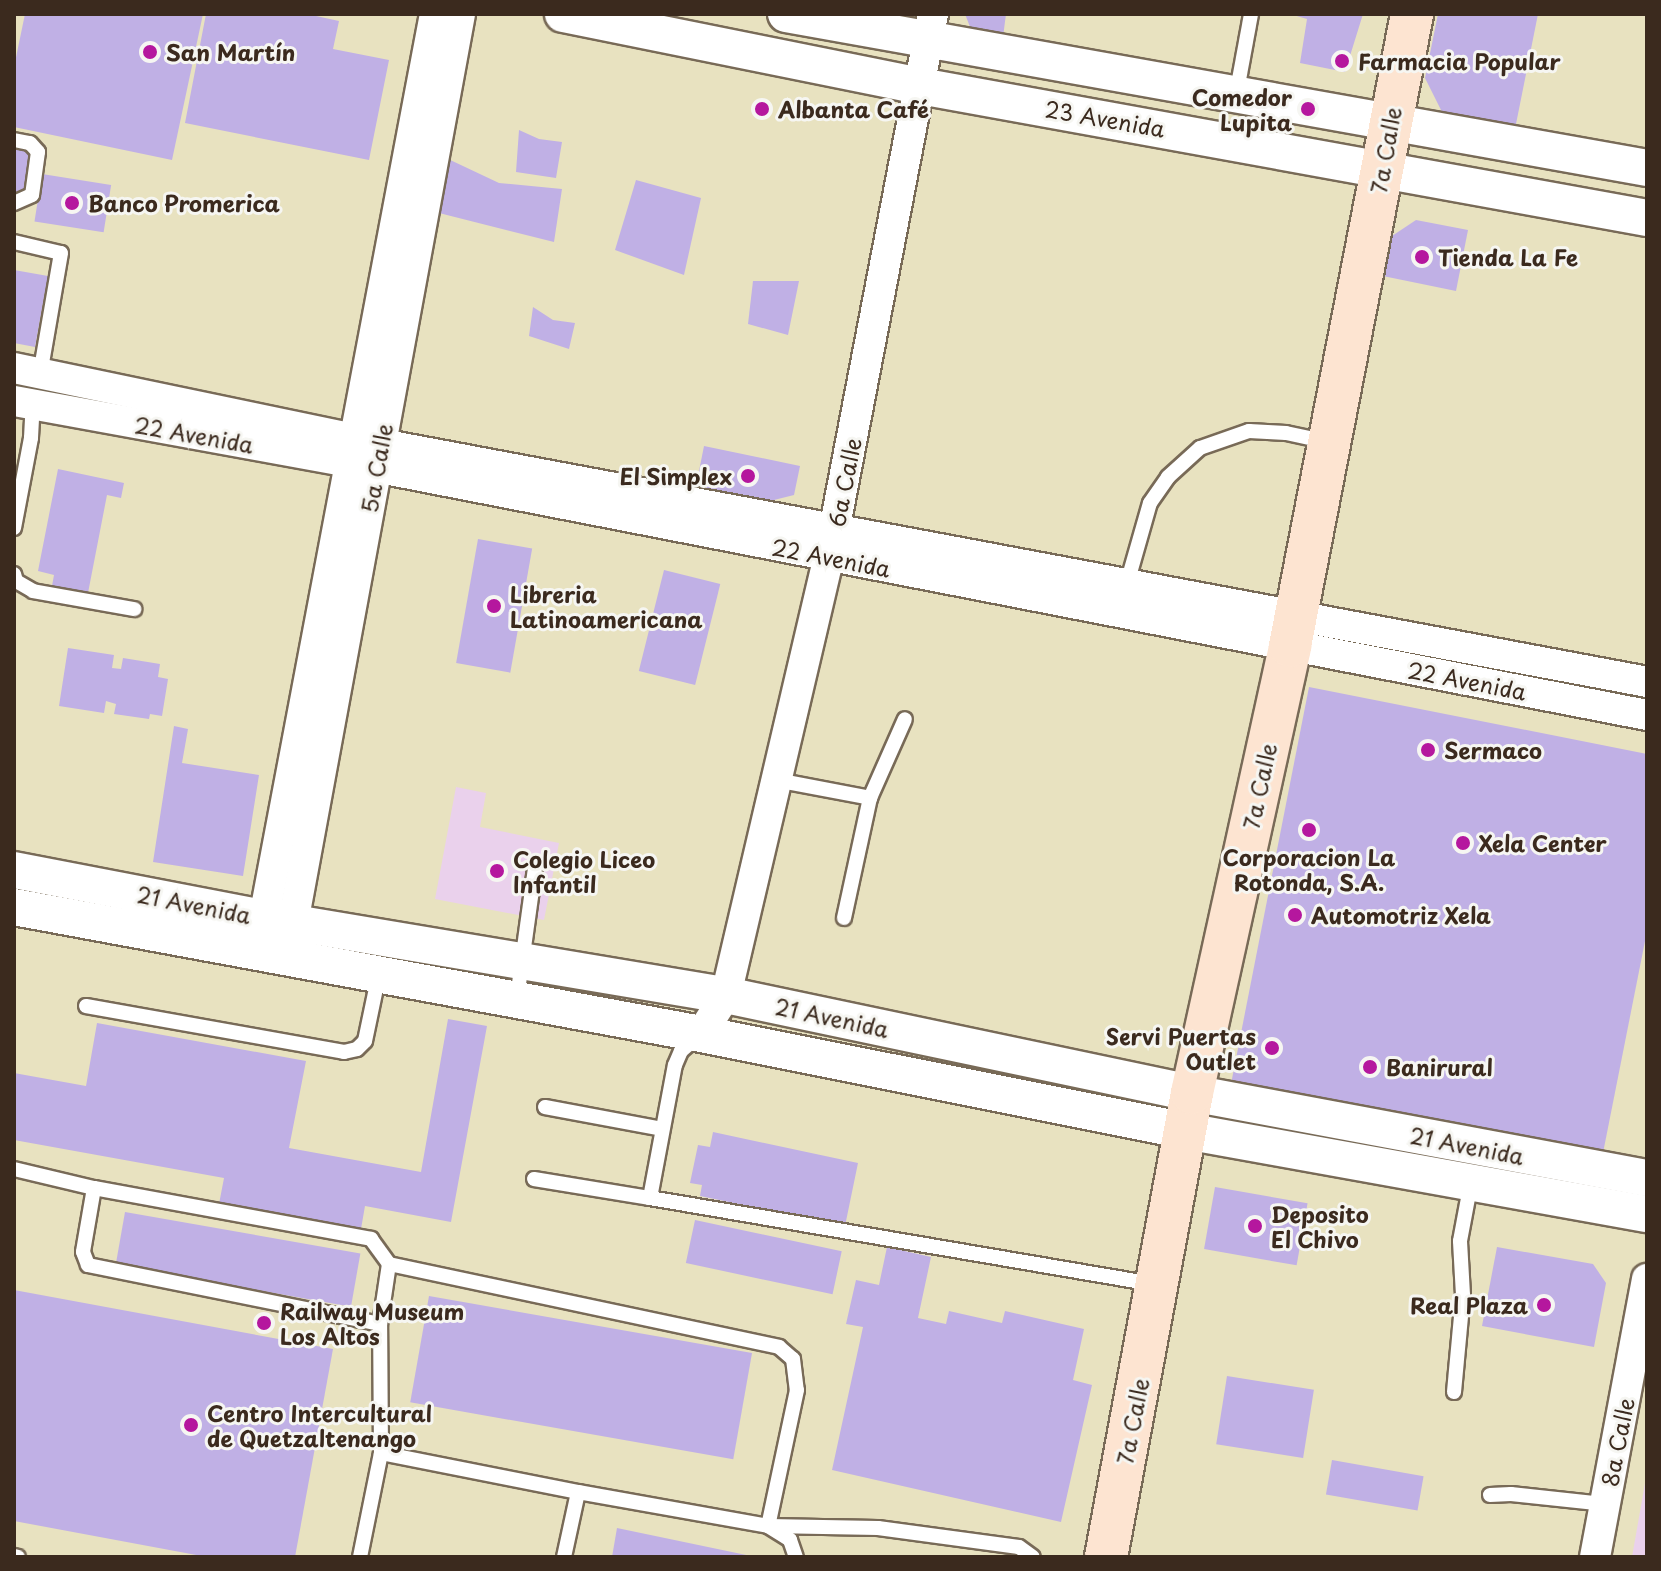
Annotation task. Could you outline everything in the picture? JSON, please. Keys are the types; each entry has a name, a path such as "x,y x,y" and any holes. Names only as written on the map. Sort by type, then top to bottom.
{"main road":[{"name":"7a Calle","path":"1106,1557 1188,1112 1293,631 1412,14"}],"street":[{"name":"5a Calle","path":"278,920 365,453 435,14"},
{"name":"5a Calle","path":"365,453 460,14"},
{"name":"23 Avenida","path":"563,14 920,86 1383,167 1647,218"},
{"name":"23 Avenida","path":"786,14 930,28 1236,96 1647,168"},
{"name":"6a Calle","path":"701,1034 726,995 832,543 930,28"},
{"name":"22 Avenida","path":"27,371 365,453"},
{"name":"22 Avenida","path":"23,402 365,453 832,543 1121,612 1293,631 1647,682"},
{"name":"22 Avenida","path":"832,543 1126,582 1293,631 1647,715"},
{"name":"21 Avenida","path":"14,870 278,920 517,1001 701,1034 1188,1112 1646,1205"},
{"name":"21 Avenida","path":"14,908 382,957 523,961 726,995 1471,1182 1646,1205"},
{"name":"8a Calle","path":"1595,1557 1647,1279"}],"lane":[{"path":"1236,96 1251,14"},
{"path":"14,140 30,143 38,152 32,195 14,203"},
{"path":"14,242 61,253 27,371 23,402 31,438 14,528"},
{"path":"1121,612 1126,582 1150,503 1168,477 1200,448 1249,431 1286,433 1329,442"},
{"path":"14,574 16,581 33,591 134,609"},
{"path":"844,918 870,798 905,719"},
{"path":"776,780 870,798"},
{"path":"517,1001 535,868"},
{"path":"86,1006 344,1052 357,1049 365,1041 382,957"},
{"path":"650,1198 678,1056 701,1034"},
{"path":"545,1107 662,1129"},
{"path":"14,1169 94,1188 371,1239 389,1264 765,1343 787,1352 796,1368 797,1390 768,1526"},
{"path":"534,1179 1157,1284"},
{"path":"1454,1392 1463,1295 1460,1241 1471,1182"},
{"path":"94,1188 83,1252 88,1265 98,1270 380,1324"},
{"path":"360,1557 381,1453 380,1324 389,1264"},
{"path":"381,1453 768,1526 878,1528 1019,1547 1033,1557"},
{"path":"564,1557 578,1492"},
{"path":"1490,1495 1511,1494 1605,1504"},
{"path":"768,1526 790,1540 796,1557"}],"shaded area":[{"name":"Colegio Liceo Infantil","path":"456,787 486,793 480,827 559,843 544,920 435,899"},
{"path":"1647,1472 1647,1557 1632,1557"}],"building":[{"path":"25,14 203,14 172,160 14,127 14,67"},
{"path":"206,14 307,14 339,21 333,49 389,60 369,160 185,123"},
{"path":"965,14 1006,14 1003,37 972,32"},
{"path":"1290,14 1363,14 1345,72 1300,63 1307,19"},
{"path":"1438,14 1538,14 1514,134 1446,120 1425,78"},
{"path":"519,130 539,139 562,142 556,178 516,172"},
{"path":"14,147 35,150 27,198 14,196"},
{"path":"446,158 499,183 562,189 554,242 439,213"},
{"name":"Banco Promerica","path":"42,174 111,185 104,232 34,221"},
{"path":"636,180 701,198 684,275 615,250"},
{"name":"Tienda La Fe","path":"1416,220 1468,230 1456,291 1378,275 1386,240"},
{"path":"14,270 48,276 35,347 14,343"},
{"path":"753,281 799,281 788,335 748,324"},
{"path":"533,307 553,320 575,323 569,349 529,336"},
{"name":"El Simplex","path":"704,446 800,466 794,495 770,501 696,486"},
{"path":"58,469 124,483 121,498 107,495 88,593 52,586 54,575 38,571"},
{"name":"Libreria Latinoamericana","path":"478,539 532,549 510,673 456,663"},
{"path":"664,570 720,584 695,685 639,671"},
{"path":"68,648 114,655 112,668 121,669 123,658 160,664 158,677 168,679 162,716 150,714 149,719 114,714 116,704 106,701 104,713 59,706"},
{"name":"Xela Center","path":"1309,687 1647,754 1647,931 1602,1158 1231,1084"},
{"path":"174,726 188,729 182,763 259,775 243,876 153,862"},
{"path":"448,1019 487,1026 451,1222 365,1206 361,1229 219,1204 224,1178 14,1140 14,1073 86,1086 97,1023 306,1061 289,1148 421,1172"},
{"path":"713,1132 858,1163 845,1226 700,1196 702,1185 690,1183 698,1145 710,1147"},
{"name":"Deposito El Chivo","path":"1215,1187 1308,1203 1297,1265 1204,1249"},
{"path":"125,1212 360,1254 351,1307 116,1265"},
{"path":"695,1220 842,1251 833,1294 686,1263"},
{"path":"887,1247 931,1257 918,1318 946,1324 949,1311 1002,1323 1005,1311 1084,1329 1073,1380 1092,1385 1061,1522 832,1470 863,1327 846,1324 856,1280 879,1285"},
{"name":"Real Plaza","path":"1497,1247 1593,1264 1606,1283 1594,1347 1482,1326"},
{"name":"Centro Intercultural de Quetzaltenango","path":"14,1290 333,1349 295,1557 207,1557 14,1521"},
{"path":"429,1296 752,1353 733,1459 410,1402"},
{"path":"1227,1376 1314,1390 1303,1458 1216,1444"},
{"path":"1332,1460 1424,1476 1418,1511 1326,1494"},
{"path":"617,1528 751,1556 751,1557 612,1557"}],"place":[{"name":"San Martín","path":"150,52"},
{"name":"Farmacia Popular","path":"1342,61"},
{"name":"Albanta Café","path":"762,109"},
{"name":"Comedor Lupita","path":"1308,109"},
{"name":"Banco Promerica","path":"72,203"},
{"name":"Tienda La Fe","path":"1422,257"},
{"name":"El Simplex","path":"748,476"},
{"name":"Libreria Latinoamericana","path":"494,606"},
{"name":"Sermaco","path":"1428,750"},
{"name":"Corporacion La Rotonda, S.A.","path":"1309,830"},
{"name":"Xela Center","path":"1463,843"},
{"name":"Colegio Liceo Infantil","path":"497,871"},
{"name":"Automotriz Xela","path":"1295,915"},
{"name":"Servi Puertas Outlet","path":"1272,1048"},
{"name":"Banirural","path":"1370,1067"},
{"name":"Deposito El Chivo","path":"1255,1226"},
{"name":"Real Plaza","path":"1544,1305"},
{"name":"Railway Museum Los Altos","path":"264,1323"},
{"name":"Centro Intercultural de Quetzaltenango","path":"191,1425"}]}
